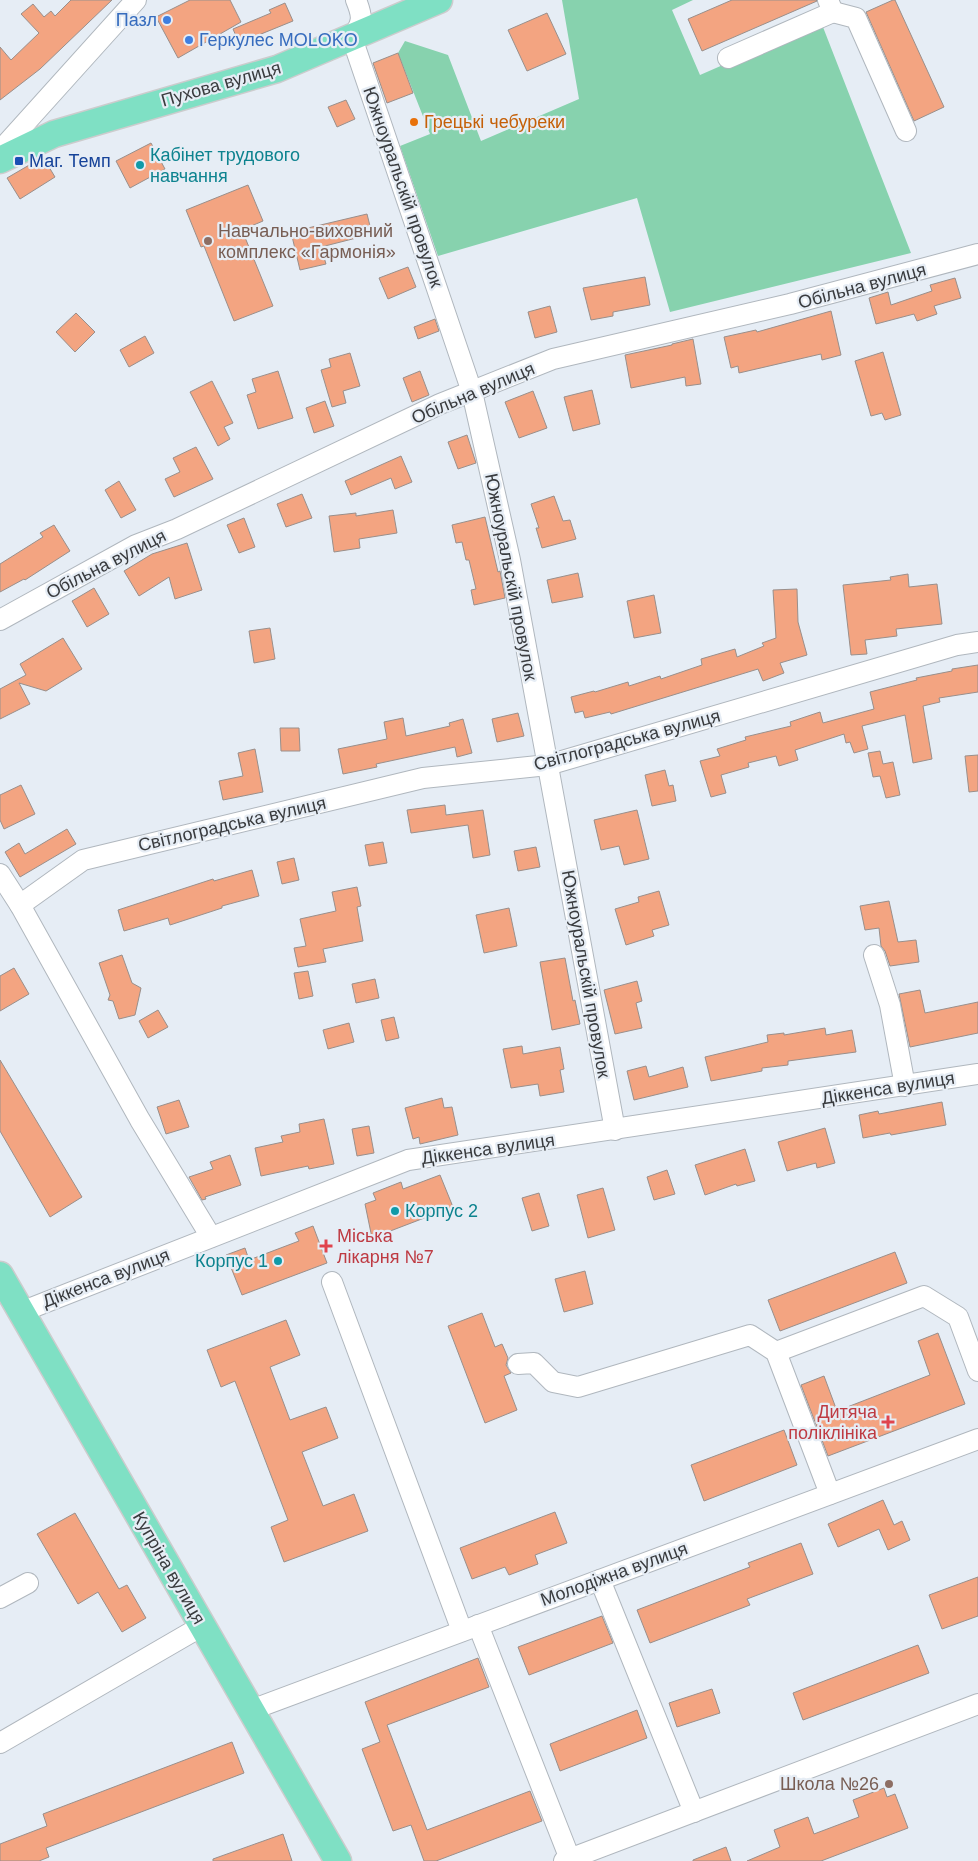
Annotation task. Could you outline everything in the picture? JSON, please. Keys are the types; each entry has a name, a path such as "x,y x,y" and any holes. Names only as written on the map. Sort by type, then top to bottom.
{"main road":[{"name":"Пухова вулиця","path":"0,160 54,134 277,69 439,0"},
{"name":"Купріна вулиця","path":"0,1275 338,1861"}],"street":[{"path":"0,151 136,0"},
{"path":"352,38 360,26 361,13 356,0"},
{"path":"728,58 831,6 856,18 906,131"},
{"name":"Южноуральскій провулок","path":"352,38 472,392 510,560 615,1130"},
{"name":"Обільна вулиця","path":"0,620 136,545 177,529 431,408 553,359 790,304 978,254"},
{"name":"Світлоградська вулиця","path":"20,905 83,860 423,778 548,765 957,644 978,642"},
{"path":"0,874 20,905 140,1120 211,1237"},
{"path":"874,955 890,1005 905,1086"},
{"name":"Діккенса вулиця","path":"21,1312 408,1160 978,1074"},
{"path":"332,1282 470,1628 567,1860 978,1704"},
{"path":"776,1352 924,1296 958,1317 978,1371"},
{"path":"518,1364 534,1362 553,1382 578,1386 750,1335 776,1352 830,1494"},
{"name":"Молодіжна вулиця","path":"251,1710 978,1440"},
{"path":"600,1580 694,1812"},
{"path":"0,1598 28,1582"},
{"path":"0,1743 202,1626"}],"green space":[{"path":"562,0 693,0 672,10 700,75 821,22 911,253 670,312 637,198 438,256 400,146 430,134 398,53 405,41 448,55 481,141 579,99"}],"building":[{"path":"71,0 112,0 40,69 0,100 0,47 11,60 39,33 21,14 33,4 44,17 51,11 55,16"},
{"name":"Геркулес MOLOKO","path":"190,0 230,0 241,22 178,58 156,17"},
{"path":"732,0 817,1 702,51 688,19"},
{"path":"895,0 944,107 914,121 866,12"},
{"path":"285,3 293,21 239,43 233,29 271,13 269,10"},
{"path":"547,13 566,54 527,71 508,30"},
{"path":"398,53 413,93 387,103 373,63"},
{"path":"346,100 355,119 337,127 328,107"},
{"name":"Кабінет трудового навчання","path":"151,143 165,169 130,188 116,161"},
{"path":"43,157 55,177 20,199 7,178"},
{"path":"248,185 263,221 242,230 273,306 234,321 204,246 201,247 186,210"},
{"path":"367,214 372,234 321,247 326,264 300,270 291,232"},
{"path":"408,267 416,287 388,299 379,278"},
{"path":"645,277 650,305 613,312 613,316 591,320 583,288"},
{"path":"955,278 961,298 934,306 937,314 917,321 914,314 876,324 869,298 888,292 891,305 932,291 930,285"},
{"path":"550,306 557,332 535,338 528,312"},
{"path":"831,311 841,355 822,360 821,354 739,373 738,366 731,368 724,337 756,330 757,332"},
{"path":"76,313 95,332 75,352 56,332"},
{"path":"435,319 439,331 418,339 414,327"},
{"path":"145,336 154,353 129,367 120,350"},
{"path":"693,339 701,384 686,386 685,377 631,388 625,355"},
{"path":"883,352 901,415 885,420 882,413 871,416 855,361"},
{"path":"350,353 360,386 343,391 346,403 332,407 321,370 331,367 329,359"},
{"path":"278,371 293,418 258,429 247,395 256,392 252,379"},
{"path":"420,371 429,395 412,402 403,378"},
{"path":"212,381 233,423 224,427 230,439 218,446 190,392"},
{"path":"592,390 600,424 573,431 564,397"},
{"path":"533,391 547,428 519,438 505,402"},
{"path":"325,401 334,426 314,433 306,408"},
{"path":"467,435 476,463 458,469 448,442"},
{"path":"196,447 213,479 174,497 165,479 180,472 173,458"},
{"path":"401,456 412,482 395,489 391,478 351,495 345,481"},
{"path":"119,481 136,510 121,518 105,490"},
{"path":"302,494 312,518 286,527 277,504"},
{"path":"554,496 563,521 570,520 576,539 542,548 536,528 539,528 531,504"},
{"path":"393,510 397,533 359,539 360,548 334,552 329,516 356,513 356,516"},
{"path":"485,517 498,572 500,571 505,598 474,605 471,590 476,589 469,560 466,560 462,542 456,543 452,525"},
{"path":"244,518 255,547 239,553 227,525"},
{"path":"54,525 70,551 25,580 0,592 0,564 43,537 40,533"},
{"path":"187,543 202,590 175,599 169,577 139,596 124,571 152,554"},
{"path":"578,573 583,597 552,603 547,580"},
{"path":"908,574 909,587 937,584 942,624 896,629 897,636 865,640 867,654 851,655 843,585 891,580 890,577"},
{"path":"94,588 109,614 87,627 72,601"},
{"path":"797,589 798,622 807,655 780,663 784,673 763,681 758,669 611,714 610,712 585,718 583,711 575,713 571,697 628,682 629,686 660,676 661,679 702,665 701,659 735,649 737,657 764,646 762,643 776,638 773,590"},
{"path":"654,595 661,633 634,638 627,601"},
{"path":"270,628 275,659 254,663 249,631"},
{"path":"63,638 82,669 46,691 19,683 30,704 0,719 0,689 26,675 20,664"},
{"path":"978,665 978,692 939,698 940,702 923,706 932,759 913,763 905,715 862,726 868,749 854,753 850,742 846,743 844,734 795,750 798,760 779,766 776,756 748,763 749,767 721,775 726,793 711,797 700,761 720,756 717,749 746,740 745,737 791,726 790,722 820,712 823,723 874,709 870,692 917,680 916,678 952,671 952,669"},
{"path":"518,713 524,736 497,742 492,719"},
{"path":"403,718 406,736 450,726 449,723 463,719 472,753 457,757 455,747 376,764 377,767 343,774 338,749 387,739 384,722"},
{"path":"280,728 299,728 300,751 281,751"},
{"path":"255,749 263,792 223,800 219,781 243,776 238,753"},
{"path":"880,751 883,764 893,762 900,795 886,798 880,776 873,777 868,753"},
{"path":"978,755 978,791 969,792 965,756"},
{"path":"665,770 669,786 673,785 676,801 652,806 645,775"},
{"path":"21,785 35,814 4,829 0,820 0,795"},
{"path":"445,805 446,815 483,810 490,855 473,858 468,825 411,833 407,810"},
{"path":"637,810 649,859 624,865 619,846 601,850 594,820"},
{"path":"67,829 76,844 20,877 5,852 19,843 25,854"},
{"path":"383,842 387,863 369,866 365,845"},
{"path":"536,847 540,867 518,871 514,851"},
{"path":"294,858 299,880 282,884 277,862"},
{"path":"252,870 259,896 222,906 222,908 170,925 168,918 124,931 118,910 213,879 214,881"},
{"path":"357,887 361,906 357,907 363,941 323,949 326,962 298,967 294,948 306,946 300,919 336,911 332,892"},
{"path":"659,891 669,925 652,930 654,936 626,945 615,909 639,902 638,897"},
{"path":"889,901 898,942 916,940 919,962 890,966 885,951 881,946 879,928 865,930 860,906"},
{"path":"509,908 517,946 484,953 476,915"},
{"path":"122,955 132,983 141,988 135,1015 119,1019 113,1001 108,1000 110,995 99,963"},
{"path":"565,958 573,1001 575,1000 580,1024 552,1030 540,962"},
{"path":"14,968 29,994 0,1011 0,976"},
{"path":"308,971 313,996 299,999 294,973"},
{"path":"375,979 379,998 356,1003 352,984"},
{"path":"637,981 642,1001 636,1003 642,1028 615,1034 604,990"},
{"path":"920,990 925,1013 978,1002 978,1033 910,1047 899,994"},
{"path":"158,1010 168,1027 148,1038 139,1021"},
{"path":"394,1017 399,1038 386,1041 381,1020"},
{"path":"349,1023 354,1042 328,1049 323,1030"},
{"path":"825,1028 826,1035 852,1030 856,1052 788,1061 788,1065 762,1068 762,1071 711,1081 705,1057 768,1042 767,1035 784,1033 784,1035"},
{"path":"522,1046 523,1054 560,1047 564,1069 560,1070 564,1092 540,1096 538,1084 511,1088 503,1049"},
{"path":"0,1060 82,1197 50,1217 0,1131"},
{"path":"646,1066 649,1077 683,1067 688,1087 634,1100 627,1071"},
{"path":"442,1098 444,1108 452,1107 458,1135 420,1144 419,1137 413,1139 405,1108"},
{"path":"179,1100 189,1127 166,1134 157,1107"},
{"path":"942,1102 946,1125 863,1138 859,1115 878,1111 879,1114"},
{"path":"324,1119 334,1164 309,1169 308,1166 261,1176 255,1148 283,1142 281,1136 300,1132 299,1124"},
{"path":"369,1126 374,1153 357,1156 352,1129"},
{"path":"825,1128 835,1163 817,1168 816,1163 787,1171 778,1142"},
{"path":"745,1149 755,1181 737,1186 736,1184 705,1195 695,1165"},
{"path":"230,1155 241,1185 205,1197 206,1199 202,1200 189,1177 213,1169 210,1162"},
{"path":"667,1170 675,1194 654,1200 647,1177"},
{"name":"Корпус 2","path":"440,1175 453,1207 372,1238 365,1204 376,1200 373,1193 401,1182 403,1189"},
{"path":"603,1188 615,1230 588,1238 577,1195"},
{"path":"539,1193 549,1226 532,1231 522,1198"},
{"name":"Корпус 1","path":"313,1226 327,1263 242,1295 226,1255 245,1248 249,1260 299,1241 295,1233"},
{"path":"895,1252 907,1283 780,1331 768,1300"},
{"path":"585,1271 593,1304 564,1312 555,1279"},
{"path":"482,1313 495,1347 502,1344 508,1358 506,1365 511,1373 504,1376 517,1410 485,1423 448,1326"},
{"path":"286,1320 300,1355 270,1367 290,1420 326,1407 338,1438 302,1452 323,1506 354,1494 368,1531 284,1562 271,1527 288,1520 235,1381 221,1387 207,1350"},
{"path":"938,1333 965,1404 828,1456 801,1385 824,1376 837,1411 930,1375 918,1341"},
{"path":"784,1430 797,1465 704,1501 691,1465"},
{"path":"883,1500 894,1525 902,1521 910,1540 888,1550 879,1529 838,1547 828,1524"},
{"path":"555,1512 567,1543 535,1555 538,1564 509,1575 505,1567 472,1579 460,1548"},
{"path":"75,1513 119,1589 127,1585 146,1618 122,1632 98,1592 78,1604 37,1534"},
{"path":"801,1543 813,1574 747,1599 750,1605 650,1643 637,1610 750,1567 748,1563"},
{"path":"978,1577 978,1616 942,1629 929,1595"},
{"path":"602,1616 613,1643 529,1675 518,1647"},
{"path":"918,1645 929,1673 803,1720 793,1693"},
{"path":"478,1658 489,1687 387,1725 427,1830 530,1791 542,1821 436,1861 424,1861 411,1825 393,1831 362,1749 380,1742 365,1702"},
{"path":"712,1689 720,1713 677,1727 669,1703"},
{"path":"637,1710 647,1738 560,1771 550,1744"},
{"path":"232,1742 244,1773 46,1848 49,1857 39,1861 0,1861 0,1844 47,1826 43,1814"},
{"path":"884,1788 887,1797 895,1794 908,1828 821,1861 747,1861 780,1847 774,1830 808,1817 814,1834 859,1817 853,1800"},
{"path":"283,1834 292,1861 213,1861 213,1859"},
{"path":"726,1847 731,1861 693,1861 693,1860"}],"place":[{"name":"Пазл","path":"167,20"},
{"name":"Геркулес MOLOKO","path":"189,40"},
{"name":"Грецькі чебуреки","path":"414,122"},
{"name":"Маг. Темп","path":"19,161"},
{"name":"Кабінет трудового навчання","path":"140,165"},
{"name":"Навчально-виховний комплекс «Гармонія»","path":"208,241"},
{"name":"Корпус 2","path":"395,1211"},
{"name":"Міська лікарня №7","path":"326,1246"},
{"name":"Корпус 1","path":"278,1261"},
{"name":"Дитяча поліклініка","path":"888,1422"},
{"name":"Школа №26","path":"889,1784"}]}
